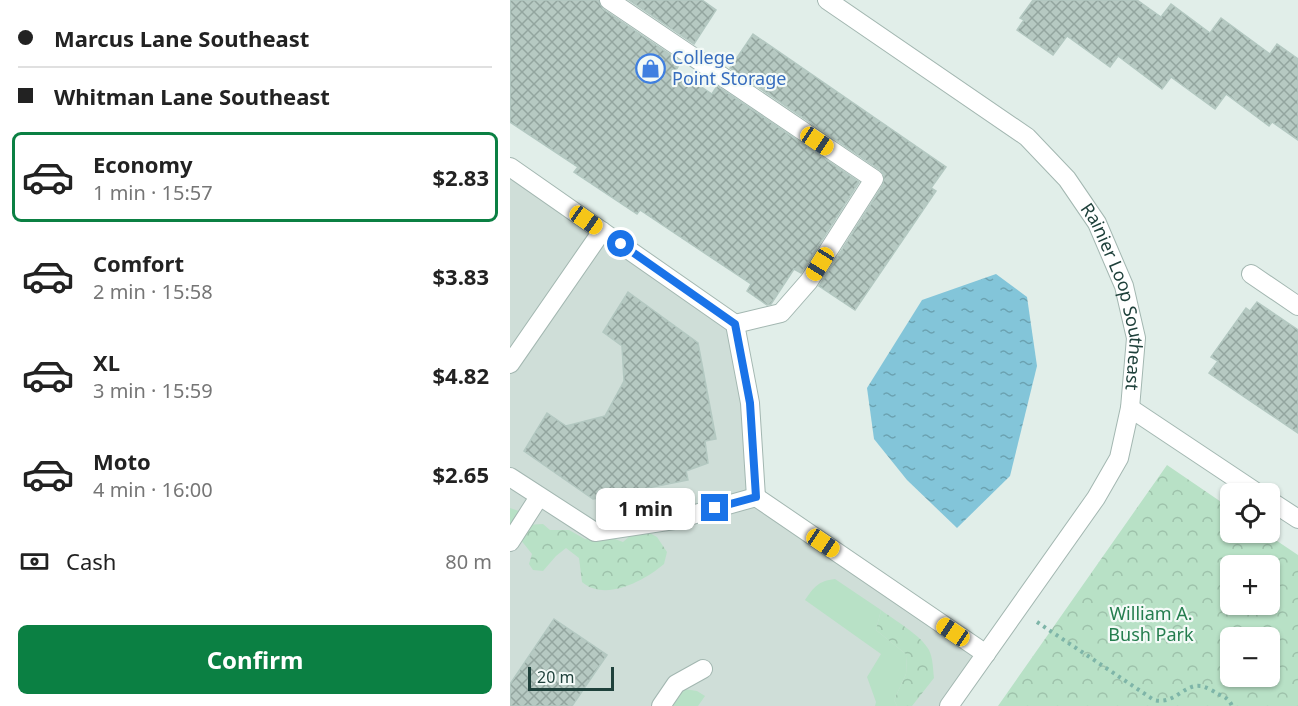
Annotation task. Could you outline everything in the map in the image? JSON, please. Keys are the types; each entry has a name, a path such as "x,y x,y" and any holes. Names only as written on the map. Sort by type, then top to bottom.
{"street":[{"path":"609,0 874,179 809,281 781,313 735,324"},
{"name":"Rainier Loop Southeast","path":"827,0 1028,137 1067,179 1097,223 1124,286 1136,338 1130,408 1119,458 1096,498 949,706"},
{"path":"510,167 735,324 750,403 756,497"},
{"path":"510,364 602,231"},
{"path":"1251,274 1298,306"},
{"path":"1130,408 1242,483"},
{"path":"510,477 595,532 674,520 756,497 986,654"},
{"path":"510,542 539,497"},
{"path":"1280,507 1298,519"},
{"path":"661,706 676,684 703,669"}],"path":[{"path":"1017,608 1154,700 1165,702 1193,687 1200,686 1223,696 1232,706"}],"shaded area":[{"path":"510,167 735,324 756,497 986,654 951,706 510,706"}],"green space":[{"name":"William A. Bush Park","path":"1167,465 1220,501 1220,543 1280,543 1298,555 1298,706 998,706"},
{"path":"510,508 519,511 525,525 543,524 550,530 569,530 585,539 607,536 623,542 632,534 646,531 657,537 667,552 664,564 646,577 613,590 591,588 582,582 579,558 566,548 543,571 533,570 529,564 532,554 520,539 510,547"},
{"path":"835,579 881,610 876,630 907,655 906,674 894,700 897,706 875,706 876,702 867,677 881,654 805,600 817,585"},
{"path":"881,610 920,639 930,653 934,678 912,706 897,706 894,700 906,674 907,655 876,630"},
{"path":"684,689 697,691 705,696 698,706 672,706"}],"water":[{"path":"996,274 1027,297 1037,366 1010,476 957,528 907,480 874,439 867,388 922,300"}],"building":[{"path":"510,0 598,0 603,9 681,62 676,70 712,94 717,86 859,182 801,273 794,269 771,304 767,305 747,291 751,284 640,210 637,214 574,172 578,167 510,122"},
{"path":"629,0 702,0 716,10 694,44"},
{"path":"1033,0 1137,0 1161,17 1171,4 1210,33 1221,18 1270,54 1277,44 1298,59 1298,140 1272,122 1269,126 1226,94 1215,109 1171,77 1162,89 1118,56 1110,67 1067,36 1053,55 1017,30 1024,20 1020,18"},
{"path":"753,34 946,167 931,188 936,191 855,310 819,286 883,185 884,175 880,170 730,68"},
{"path":"628,292 698,343 716,439 705,441 708,463 686,471 688,480 593,499 524,451 547,413 566,426 605,416 624,381 622,346 603,332"},
{"path":"1257,302 1298,330 1298,433 1209,373 1218,361 1211,357 1246,308 1250,311"},
{"path":"554,619 607,655 572,706 510,706 510,684"}],"place":[{"name":"College Point Storage","path":"651,68"}],"route":[{"path":"621,244 735,324 750,403 756,497 715,508"}]}
